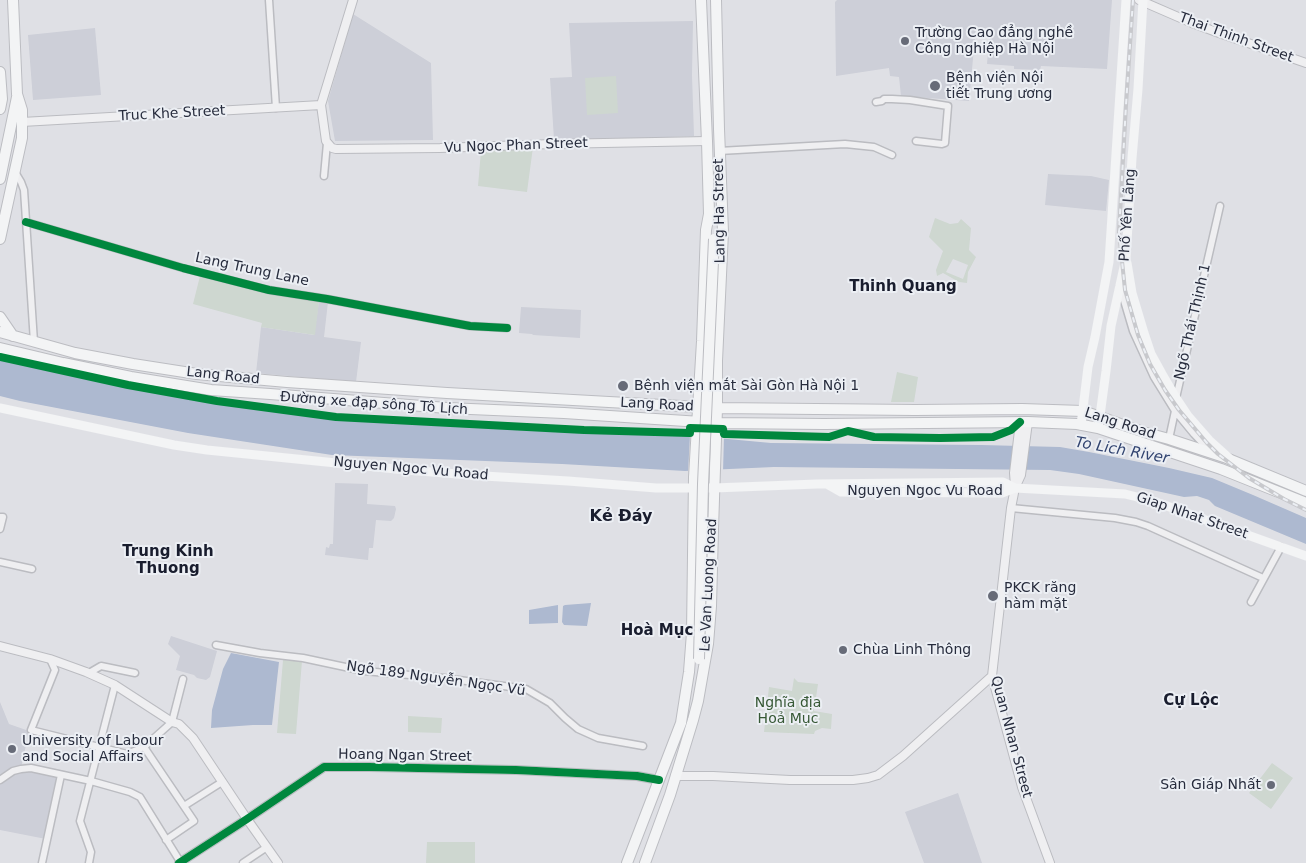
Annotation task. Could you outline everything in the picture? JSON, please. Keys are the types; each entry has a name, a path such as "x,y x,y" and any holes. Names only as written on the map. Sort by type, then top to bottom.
{"main road":[{"path":"0,240 22,138 22,110 17,94 12,0"},
{"name":"Lang Ha Street","path":"697,422 706,230 709,214 701,0"},
{"name":"Lang Ha Street","path":"716,0 719,151 723,232 716,423"},
{"name":"Phố Yên Lãng","path":"1081,425 1088,367 1109,262 1126,0"},
{"name":"Phố Yên Lãng","path":"1098,428 1111,326 1126,258 1138,89 1141,1"},
{"path":"703,55 717,55"},
{"path":"0,72 1,104 9,128"},
{"path":"0,179 17,94"},
{"path":"1115,188 1131,189"},
{"path":"701,684 699,659 703,484 714,239 721,212"},
{"path":"709,214 714,239"},
{"path":"1126,258 1132,293 1151,354 1188,416 1216,451"},
{"path":"0,317 13,336"},
{"name":"Lang Road","path":"0,332 75,352 160,369 287,382 456,394 717,408 944,410 1014,408 1083,411 1143,432 1216,451 1230,459 1306,491"},
{"name":"Lang Road","path":"0,348 131,377 211,390 447,408 564,413 716,423 1081,425 1098,428 1221,469 1306,503"},
{"path":"700,360 717,361"},
{"path":"370,388 370,402"},
{"name":"Nguyen Ngoc Vu Road","path":"0,408 174,445 406,470 568,480 656,488 694,482 827,484 842,492 1002,493 1015,488"},
{"path":"944,410 944,423"},
{"name":"Le Van Luong Road","path":"627,863 681,723 688,683 692,633 694,482 697,422"},
{"name":"Le Van Luong Road","path":"645,863 693,720 708,644 711,610 716,423"},
{"name":"Giap Nhat Street","path":"1015,488 1125,494 1154,501 1306,556"},
{"path":"693,529 712,529"},
{"path":"688,683 699,659"}],"street":[{"path":"269,0 276,108"},
{"path":"324,176 327,143 321,105 353,0"},
{"name":"Thai Thinh Street","path":"1141,1 1218,33 1306,63"},
{"path":"876,102 884,99 948,106 945,143 916,140"},
{"name":"Truc Khe Street","path":"22,122 321,105"},
{"name":"Vu Ngoc Phan Street","path":"327,143 336,149 370,149 707,141"},
{"path":"719,151 845,144 874,147 892,154"},
{"path":"14,172 24,190 34,342"},
{"name":"Ngõ Thái Thịnh 1","path":"1169,439 1176,398 1220,206"},
{"name":"Lang Trung Lane","path":"26,222 183,268 269,290 470,326 507,328"},
{"path":"1120,287 1133,331 1154,377 1175,412 1194,434 1216,451"},
{"name":"Quan Nhan Street","path":"1024,426 1018,474 1011,508 992,676 1022,787 1050,863"},
{"path":"1011,508 1136,522 1263,578"},
{"path":"0,529 2,517"},
{"path":"1251,602 1280,547"},
{"path":"0,562 32,569"},
{"name":"Ngõ 189 Nguyễn Ngọc Vũ","path":"216,645 303,658 364,671 444,678 526,689 550,704 578,728 598,738 643,746"},
{"path":"0,646 50,659 115,685 172,722 179,724 193,738 278,863"},
{"path":"50,659 55,670 31,730 127,754 144,747 172,722 183,679"},
{"path":"89,674 101,666 134,672"},
{"path":"675,776 853,780 878,775 903,756 992,676"},
{"path":"88,863 91,852 80,821 115,685"},
{"path":"144,747 194,821 166,840"},
{"name":"Hoang Ngan Street","path":"180,863 324,767 516,770 637,776 659,780"},
{"path":"0,780 13,771 31,768 91,781 130,792 140,797 180,863"},
{"path":"42,863 61,775"},
{"path":"184,806 222,782"},
{"path":"243,863 268,847"}],"shaded area":[{"path":"837,0 1112,0 1107,69 1041,66 1040,70 1014,69 1014,66 987,64 990,29 976,27 969,101 901,96 899,77 890,76 889,68 836,76 835,2"},
{"path":"353,14 431,63 433,140 335,141 328,101"},
{"path":"693,21 694,136 554,139 550,78 572,77 569,23"},
{"path":"95,28 101,95 33,100 28,35"},
{"path":"1048,174 1091,176 1109,180 1106,211 1045,205"},
{"path":"319,301 328,302 324,337 361,342 356,382 256,373 261,327 314,335"},
{"path":"521,307 581,310 580,338 519,333"},
{"path":"335,483 368,484 367,504 395,506 394,518 391,521 376,520 373,548 369,548 368,560 325,555 326,547 329,548 330,544 333,544"},
{"path":"171,636 217,651 210,677 206,680 176,670 180,656 168,644"},
{"name":"University of Labour and Social Affairs","path":"0,702 9,724 29,731 21,768 0,777"},
{"path":"31,770 59,776 46,839 0,830 0,782 15,773"},
{"path":"958,793 982,863 924,863 905,812"}],"green space":[{"path":"616,76 618,113 587,115 585,78"},
{"path":"533,147 527,192 478,186 481,151"},
{"path":"935,218 950,224 958,223 961,219 971,228 969,250 976,257 968,272 967,283 959,282 943,273 937,276 936,270 943,251 929,237","holes":["953,259 968,265 963,279 946,272"]},
{"path":"200,276 265,292 319,301 315,335 261,327 262,323 193,304"},
{"path":"897,372 918,377 914,402 891,402"},
{"path":"283,660 302,661 296,734 277,733"},
{"name":"Nghĩa địa Hoả Mục","path":"794,678 798,682 818,684 814,711 832,714 831,729 822,728 815,731 814,734 764,732 769,687 792,691"},
{"path":"408,716 442,718 441,733 408,732"},
{"name":"Sân Giáp Nhất","path":"1272,763 1293,778 1271,809 1249,793"},
{"path":"427,842 475,842 475,863 426,863"}],"water":[{"path":"0,358 160,393 316,417 385,422 685,435 771,443 1060,447 1212,478 1306,518 1306,544 1215,506 1209,500 1197,496 1184,497 1079,474 1050,470 774,467 685,471 332,455 188,433 0,396"},
{"path":"591,603 587,626 564,625 562,622 563,606"},
{"path":"558,605 558,623 529,624 529,610"},
{"path":"231,653 279,662 272,725 211,728 212,710 223,669"}],"pier":[{"path":"690,435 724,436 723,472 688,473"}],"railway":[{"path":"1133,0 1119,232 1125,290 1138,335 1150,364 1165,390 1207,443 1249,478 1306,510"}],"cycle path":[{"path":"26,222 183,268 269,290 470,326 507,328"},
{"name":"Đường xe đạp sông Tô Lịch","path":"0,357 128,385 217,401 336,417 584,430 690,433 690,428 723,429 724,434 829,437 848,431 874,437 940,438 993,437 1011,430 1020,422"},
{"path":"179,863 324,767 516,770 637,776 659,780"}],"place":[{"name":"Trường Cao đẳng nghề Công nghiệp Hà Nội","path":"905,41"},
{"name":"Bệnh viện Nội tiết Trung ương","path":"935,86"},
{"name":"Bệnh viện mắt Sài Gòn Hà Nội 1","path":"623,386"},
{"name":"PKCK răng hàm mặt","path":"993,596"},
{"name":"Chùa Linh Thông","path":"843,650"},
{"name":"University of Labour and Social Affairs","path":"12,749"},
{"name":"Sân Giáp Nhất","path":"1271,785"}],"district":[{"name":"Thinh Quang","path":"903,287"},
{"name":"Kẻ Đáy","path":"621,517"},
{"name":"Trung Kinh Thuong","path":"168,560"},
{"name":"Hoà Mục","path":"657,631"},
{"name":"Cự Lộc","path":"1191,701"}],"water label":[{"name":"To Lich River","path":"1122,451"}]}
